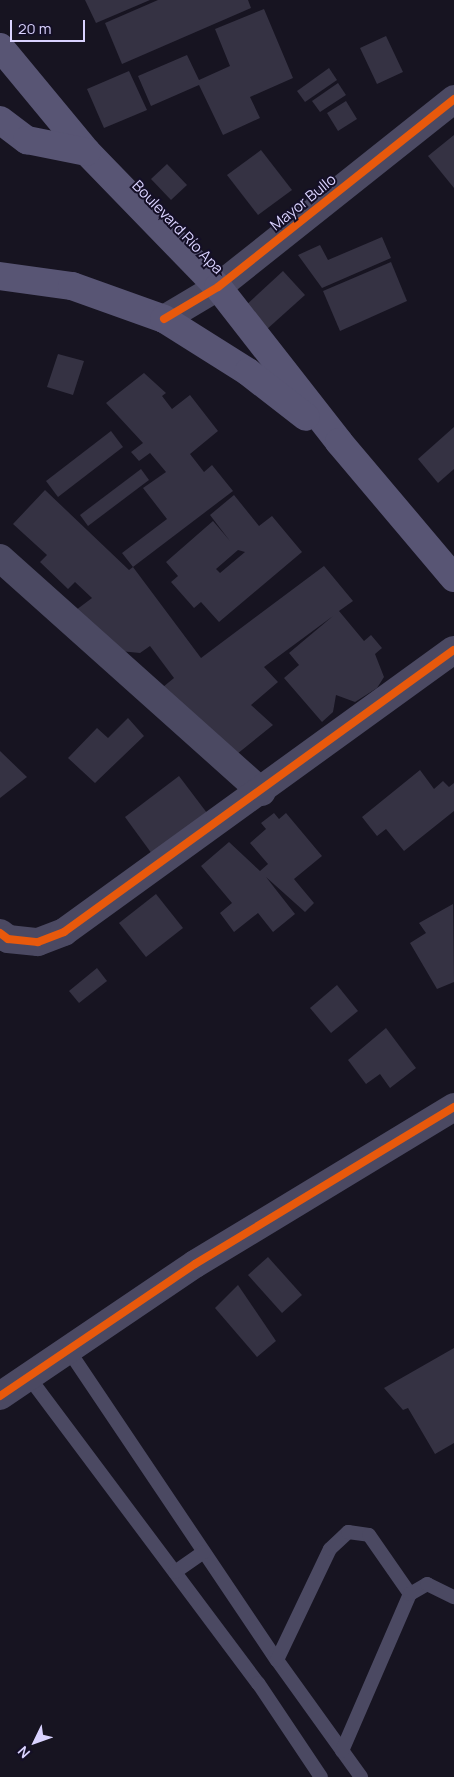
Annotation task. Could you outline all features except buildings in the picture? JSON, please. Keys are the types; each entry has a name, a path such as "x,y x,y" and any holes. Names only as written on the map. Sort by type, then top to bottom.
{"main road":[{"name":"Boulevard Río Apa","path":"0,47 87,152 218,287 339,442 454,578"},
{"path":"0,120 26,140 87,152"},
{"path":"0,276 72,286 164,319 248,372 339,442"}],"street":[{"name":"Mayor Bullo","path":"164,319 218,287 454,99"},
{"path":"0,558 262,792"},
{"path":"0,933 8,939 38,942 64,932 262,792 454,650"},
{"path":"0,1396 67,1348 454,1107"}],"lane":[{"path":"67,1348 277,1660 361,1777"},
{"path":"28,1376 258,1682 321,1777"},
{"path":"277,1660 330,1549 348,1532 369,1534 410,1594"},
{"path":"175,1572 204,1552"},
{"path":"342,1751 410,1594 427,1584 454,1597"}],"cycle path":[{"path":"164,319 218,287 454,99"},
{"path":"0,933 8,939 38,942 64,932 454,650"},
{"path":"0,1396 195,1264 454,1107"}]}
